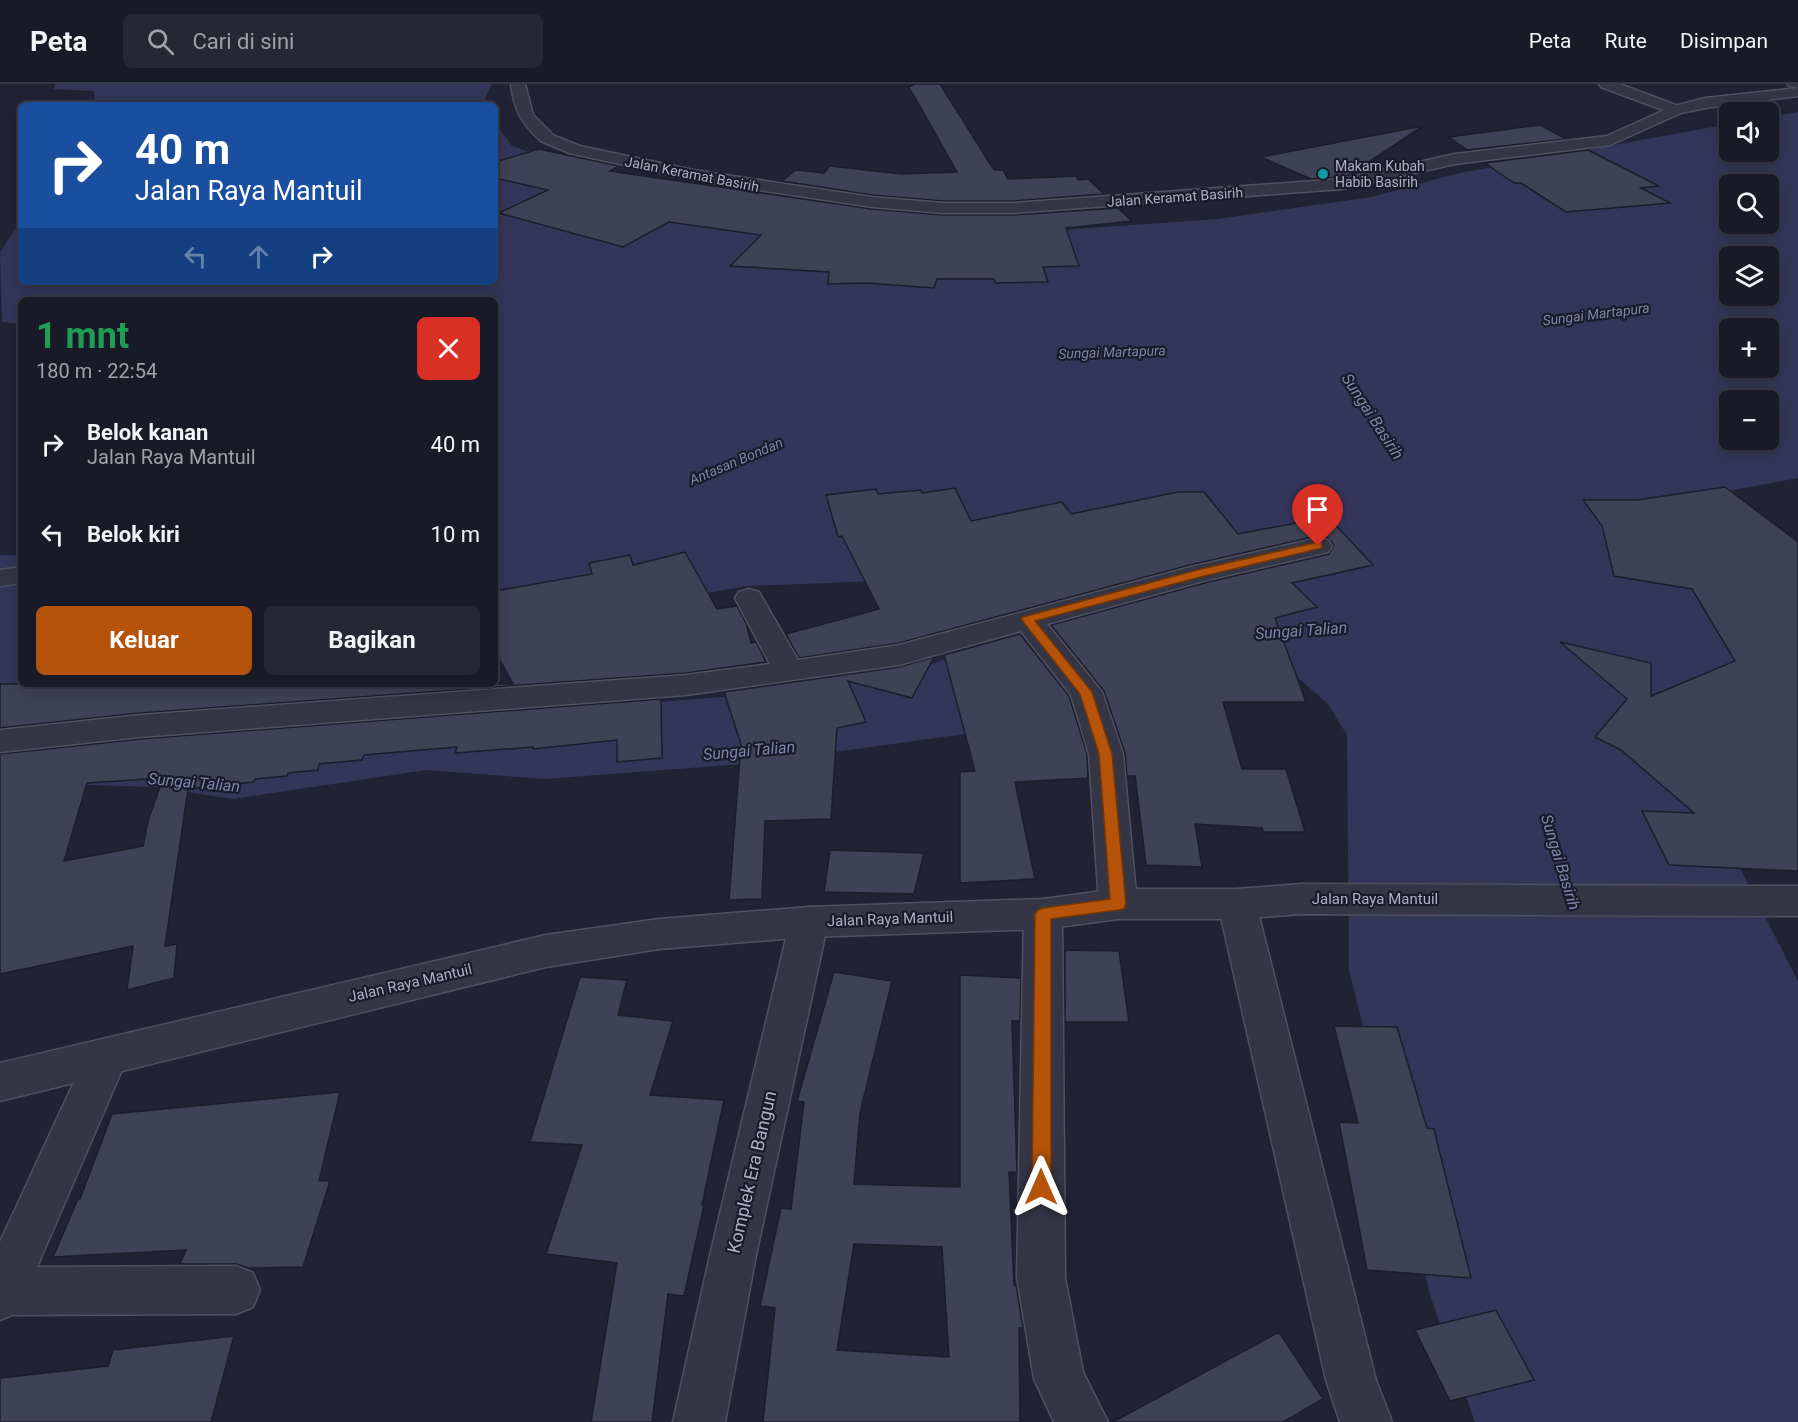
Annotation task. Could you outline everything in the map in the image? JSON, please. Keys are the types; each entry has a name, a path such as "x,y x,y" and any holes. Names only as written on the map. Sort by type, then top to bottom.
{"street":[{"name":"Jalan Keramat Basirih","path":"518,84 521,111 531,124 547,138 575,150 774,189 905,206 996,208 1143,200 1342,184 1455,159 1610,140 1676,110 1703,103 1798,92"},
{"path":"1606,84 1676,110"},
{"path":"1646,84 1703,103"},
{"path":"0,741 140,726 686,685 789,672 899,655 1201,573 1318,546"},
{"path":"0,578 18,575"},
{"path":"749,598 789,672"},
{"path":"1027,619 1086,692 1106,754 1118,904"},
{"name":"Jalan Raya Mantuil","path":"0,1082 546,951 660,934 809,922 1043,914 1118,904 1237,904 1302,899 1797,901"},
{"path":"1237,904 1351,1380 1366,1422"},
{"path":"1043,914 1041,1278 1059,1379 1082,1422"},
{"name":"Komplek Era Bangun","path":"699,1422 733,1256 809,922"},
{"path":"107,1056 1,1293 236,1290"}],"lane":[{"path":"1791,84 1798,86"}],"water":[{"path":"55,84 492,84 483,102 95,102 94,91 54,89"},
{"path":"1798,112 1798,478 1723,492 1791,605 1714,818 1798,981 1798,1422 1475,1422 1431,1298 1349,970 1347,735 1328,704 1288,669 1167,662 965,734 755,763 545,779 426,770 233,799 155,787 86,785 0,777 482,716 774,693 932,664 1047,623 1053,612 1024,591 904,580 746,586 580,616 498,638 498,297 18,297 18,324 2,322 0,253 18,224 18,285 498,285 498,127 512,146 575,168 870,221 1062,230 1218,219 1372,197 1455,174 1719,126 1719,162 1779,162 1779,115"},
{"path":"0,555 18,555 19,687 0,715"}],"building":[{"path":"915,84 940,84 994,170 1003,170 1008,179 1076,176 1078,180 1088,179 1104,194 1014,201 943,201 872,195 782,181 796,170 824,173 830,166 901,174 957,172 909,87"},
{"path":"1540,125 1566,139 1467,150 1449,137"},
{"path":"1423,126 1349,175 1342,177 1311,179 1261,157"},
{"path":"539,149 619,166 610,171 872,209 943,215 1014,215 1118,208 1132,221 1066,228 1079,266 1043,267 1048,282 996,283 994,279 937,279 934,288 867,283 828,284 829,272 730,266 761,235 669,222 623,247 499,213 548,190 498,179 498,161"},
{"path":"1588,150 1659,186 1641,188 1670,203 1566,212 1521,183 1514,183 1485,163"},
{"path":"1725,487 1798,542 1798,871 1669,865 1642,811 1694,813 1621,750 1595,737 1627,699 1560,642 1651,663 1651,696 1735,661 1692,589 1614,576 1602,526 1583,500 1637,500"},
{"path":"955,488 971,521 1062,502 1071,514 1178,492 1204,492 1238,534 1328,517 1373,565 1292,583 1317,607 1275,618 1306,702 1223,702 1242,769 1286,769 1305,832 1263,832 1262,828 1195,824 1202,867 1146,865 1135,776 1127,776 1125,753 1104,691 1051,625 1208,582 1329,554 1334,545 1328,538 1317,536 1190,565 899,643 799,658 786,634 879,609 842,536 838,537 826,495 876,489 878,494 921,490 922,493"},
{"path":"685,552 717,609 737,606 746,623 751,643 756,642 766,662 686,673 498,687 498,684 513,684 498,656 498,590 592,574 589,563 630,555 633,565"},
{"path":"1020,634 1069,696 1087,754 1088,778 1015,782 1035,879 960,883 960,772 975,771 944,655"},
{"path":"934,657 912,698 848,681 866,722 837,728 831,819 765,821 762,899 729,900 741,744 724,692 899,667"},
{"path":"0,684 18,684 18,687 495,687 140,713 0,728"},
{"path":"661,699 662,758 617,762 617,740 533,749 533,747 455,753 457,747 364,755 362,760 319,764 318,770 288,773 287,776 188,789 165,946 177,944 174,978 127,990 133,946 0,974 0,754 140,739","holes":["163,778 148,821 143,846 64,861 87,783"]},
{"path":"830,850 924,853 914,894 824,892"},
{"path":"1065,950 1119,951 1129,1022 1065,1022"},
{"path":"834,972 892,981 860,1113 854,1184 960,1187 960,975 1021,978 1020,1021 1012,1021 1017,1172 1009,1172 1014,1285 1016,1285 1023,1328 1019,1328 1020,1422 763,1422 775,1308 760,1306 781,1208 791,1209 804,1102 797,1101","holes":["854,1244 942,1247 949,1357 837,1350"]},
{"path":"580,977 627,980 618,1015 673,1021 650,1095 724,1100 684,1296 668,1294 652,1422 591,1422 617,1263 546,1254 582,1145 530,1142"},
{"path":"1334,1026 1397,1027 1427,1128 1434,1129 1471,1278 1367,1270 1339,1122 1358,1123"},
{"path":"340,1092 319,1181 330,1181 303,1267 248,1268 236,1264 180,1264 186,1250 53,1257 78,1199 80,1199 112,1114"},
{"path":"1496,1310 1534,1380 1450,1401 1415,1330"},
{"path":"1279,1332 1323,1399 1283,1422 1113,1422"},
{"path":"234,1336 211,1422 0,1422 0,1378 108,1366 113,1350"}],"place":[{"name":"Makam Kubah Habib Basirih","path":"1323,174"}],"route":[{"path":"1041,1187 1043,914 1118,904 1106,754 1086,692 1027,619 1201,573 1318,546"}],"water label":[{"name":"Sungai Martapura","path":"1596,314"},
{"name":"Sungai Martapura","path":"1112,352"},
{"name":"Sungai Basirih","path":"1373,416"},
{"name":"Antasan Bondan","path":"736,461"},
{"name":"Sungai Talian","path":"1301,630"},
{"name":"Sungai Talian","path":"749,750"},
{"name":"Sungai Talian","path":"194,782"},
{"name":"Sungai Basirih","path":"1561,862"}]}
